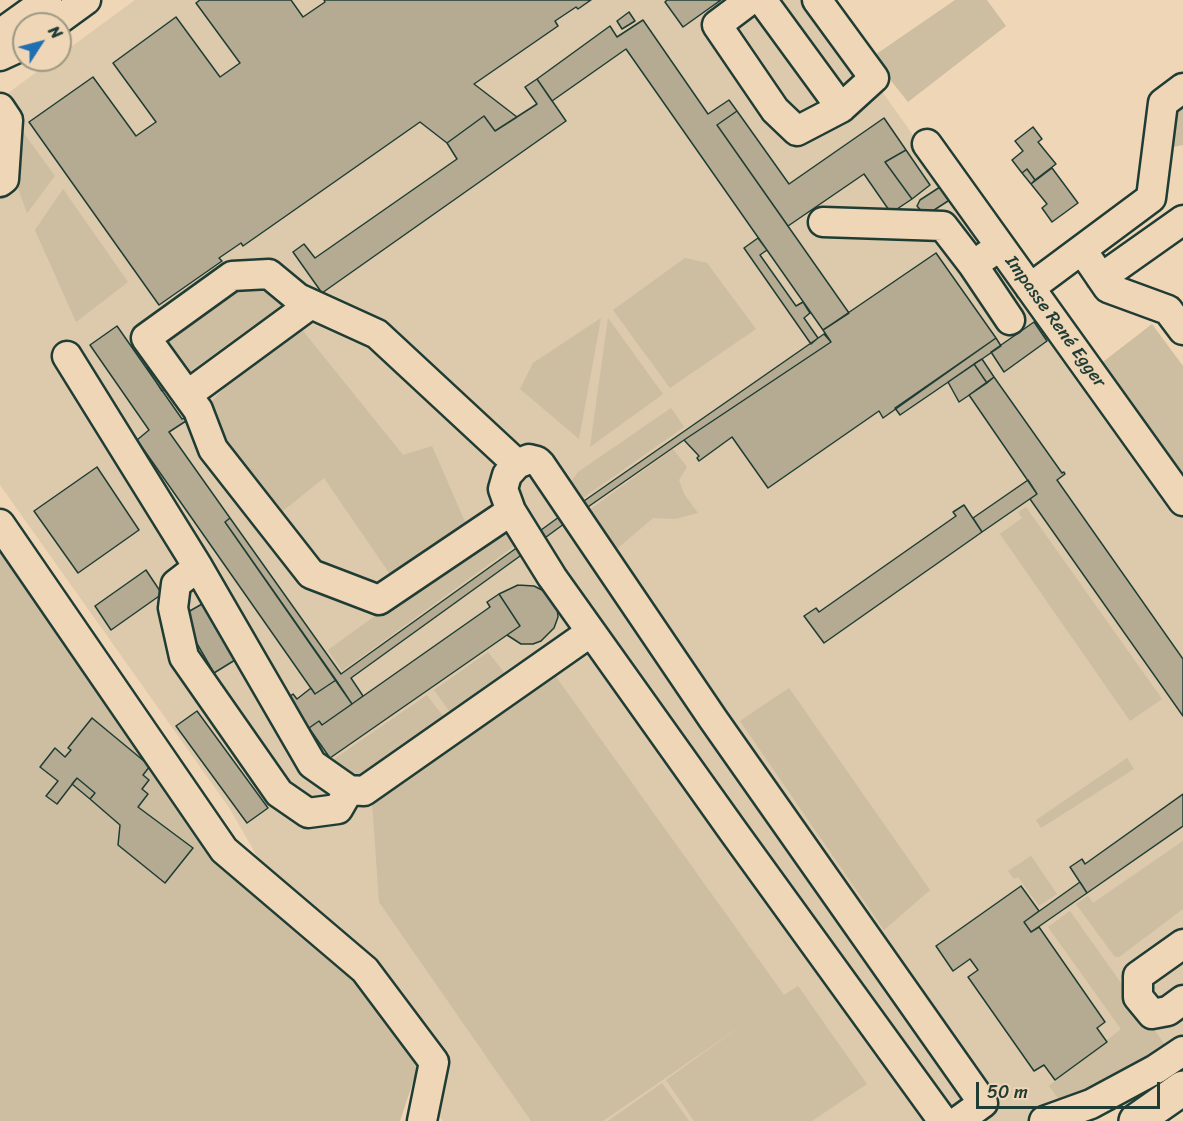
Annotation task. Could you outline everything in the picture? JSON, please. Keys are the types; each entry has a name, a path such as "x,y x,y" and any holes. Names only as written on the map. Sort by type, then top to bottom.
{"main road":[{"path":"1136,1121 1183,1088"}],"street":[{"path":"0,37 8,28 47,0"},
{"path":"70,12 86,0"},
{"path":"750,0 717,25 775,110 797,130 841,108 874,78 817,0"},
{"path":"762,0 841,108"},
{"path":"1030,288 1151,198 1163,103 1183,88"},
{"path":"0,108 8,120 4,179 0,182"},
{"name":"Impasse René Egger","path":"927,144 1183,501"},
{"path":"1101,278 1183,220"},
{"path":"823,222 943,226 1010,320"},
{"path":"973,265 1000,246"},
{"path":"1082,250 1108,288 1168,310 1183,330"},
{"path":"511,511 379,600 311,574 213,449 198,410 146,338 232,276 269,274 298,298 378,334 517,464"},
{"path":"188,395 311,304"},
{"path":"67,356 198,567 312,764 349,789 364,791 591,632"},
{"path":"943,1121 552,577 511,511 503,489 507,476 517,464 529,459 541,465 712,719 983,1102 958,1121"},
{"path":"0,524 224,850 365,970 434,1062 422,1121"},
{"path":"198,567 176,584 172,608 184,657 279,793 308,813 338,809 349,789"},
{"path":"1183,944 1138,976 1138,997 1152,1014 1168,1011 1183,1000"},
{"path":"1044,1121 1091,1104 1156,1069 1183,1051"}],"shaded area":[{"path":"135,0 817,0 1183,515 1183,1042 1076,1121 443,1121 437,1112 449,1060 377,960 266,872 230,809 0,485 0,99 37,72 72,72 72,46"},
{"path":"955,0 987,0 1006,26 908,102 872,57"},
{"path":"1183,101 1183,145 1168,148 1174,108"},
{"path":"23,132 55,176 27,213 14,177 14,150"},
{"path":"63,189 128,282 76,322 35,230"},
{"path":"685,258 707,263 756,329 670,388 613,310"},
{"path":"238,282 261,285 283,304 185,375 160,334"},
{"path":"601,318 579,439 520,389 533,363"},
{"path":"608,318 663,394 590,447"},
{"path":"1152,324 1183,366 1183,479 1099,365"},
{"path":"299,326 403,455 432,446 466,524 394,580 324,478 274,518 206,408 242,368"},
{"path":"671,408 684,427 576,503 570,490 571,482 578,472"},
{"path":"673,449 687,467 679,480 684,494 698,513 675,519 653,518 612,553 584,514"},
{"path":"1026,507 1162,699 1130,721 1000,534 1022,518 1018,512"},
{"path":"504,528 521,541 342,671 328,650 492,531"},
{"path":"0,535 94,673 89,681 217,858 357,980 418,1067 400,1121 0,1121"},
{"path":"488,652 510,680 455,719 434,690"},
{"path":"554,674 784,995 798,986 867,1084 812,1121 694,1121 666,1080 748,1021 603,1121 531,1121 379,902 372,801"},
{"path":"789,688 930,890 884,930 740,721"},
{"path":"427,695 449,724 367,782 347,780 331,761"},
{"path":"1127,758 1134,769 1041,828 1036,820"},
{"path":"1183,841 1183,909 1119,957 1115,957 1076,904 1088,896 1093,903"},
{"path":"1031,856 1057,894 1039,906 1018,877 1014,879 1008,871"},
{"path":"1070,911 1165,1045 1120,1073 1060,1101 1049,1086 1121,1029 1048,927"},
{"path":"662,1083 689,1121 608,1121"}],"building":[{"path":"200,0 291,0 303,17 325,2 324,0 591,0 555,21 558,26 474,84 517,117 495,131 484,116 447,143 420,122 243,246 241,243 219,258 222,261 159,305 29,122 93,77 136,136 156,122 113,63 176,17 220,77 240,63 196,3"},
{"path":"667,0 721,0 683,27 665,2"},
{"path":"629,12 635,21 622,29 617,21"},
{"path":"643,20 708,114 729,100 737,111 717,125 849,313 823,330 626,49 552,101 537,79 610,26 617,37"},
{"path":"537,79 566,121 322,293 293,252 304,244 315,258 457,159 447,143 484,116 495,131 537,104 525,87"},
{"path":"737,111 789,184 884,118 906,150 885,162 912,199 891,213 864,174 788,226 717,125"},
{"path":"1033,127 1042,139 1038,142 1056,164 1035,180 1027,169 1022,173 1012,160 1023,151 1015,141"},
{"path":"906,150 930,185 912,199 885,162"},
{"path":"1052,168 1078,203 1052,222 1042,208 1047,204 1031,184"},
{"path":"1027,169 1035,180 1031,184 1022,173"},
{"path":"940,187 946,189 949,195 948,201 928,214 923,213 917,206 920,200"},
{"path":"758,238 767,250 760,255 796,306 803,302 810,313 804,318 818,338 811,344 744,248"},
{"path":"936,253 996,338 883,418 879,411 768,488 732,437 699,461 697,458 699,456 684,440 831,342 823,330"},
{"path":"1034,322 1047,341 1004,372 991,352"},
{"path":"117,326 182,419 185,418 186,421 169,432 230,518 225,522 336,680 315,694 137,440 149,430 90,345"},
{"path":"824,334 831,342 585,509 581,503"},
{"path":"996,338 1001,346 900,415 895,408"},
{"path":"982,359 994,377 987,383 974,364"},
{"path":"974,364 987,383 959,402 948,382"},
{"path":"152,365 168,387 162,391 147,368"},
{"path":"994,377 1062,473 1064,472 1065,474 1057,480 1183,659 1183,716 1030,499 1037,494 969,395"},
{"path":"97,467 139,530 78,573 34,511"},
{"path":"1028,480 1037,494 982,532 973,518"},
{"path":"964,505 982,532 824,643 804,616 816,608 819,612 956,516 953,512"},
{"path":"563,514 568,521 542,540 537,533"},
{"path":"230,518 341,674 522,544 527,551 351,678 363,696 352,704 225,522"},
{"path":"146,570 162,594 111,630 95,606"},
{"path":"518,585 534,586 546,592 557,606 558,617 554,628 541,641 533,644 521,644 507,635 520,626 499,594"},
{"path":"499,594 520,626 330,758 309,728 319,721 322,725 490,607 487,602"},
{"path":"202,604 235,660 214,673 181,616"},
{"path":"336,680 352,704 322,725 319,721 309,728 294,720 281,703 293,694 297,699 311,688 315,694"},
{"path":"197,711 268,808 247,823 176,726"},
{"path":"92,718 150,766 143,775 149,780 142,789 148,794 138,807 193,848 165,883 118,845 120,825 90,799 95,793 77,778 57,804 46,796 58,781 40,767 55,748 65,757 71,750 68,748"},
{"path":"77,778 95,793 90,799 72,784"},
{"path":"1183,794 1183,826 1087,893 1070,867 1082,859 1085,864"},
{"path":"1080,882 1087,893 1031,932 1024,922"},
{"path":"1021,886 1039,911 1024,922 1031,932 1039,927 1105,1022 1097,1028 1107,1042 1055,1080 1044,1065 1034,1071 968,977 978,970 970,959 953,971 936,946"}]}
